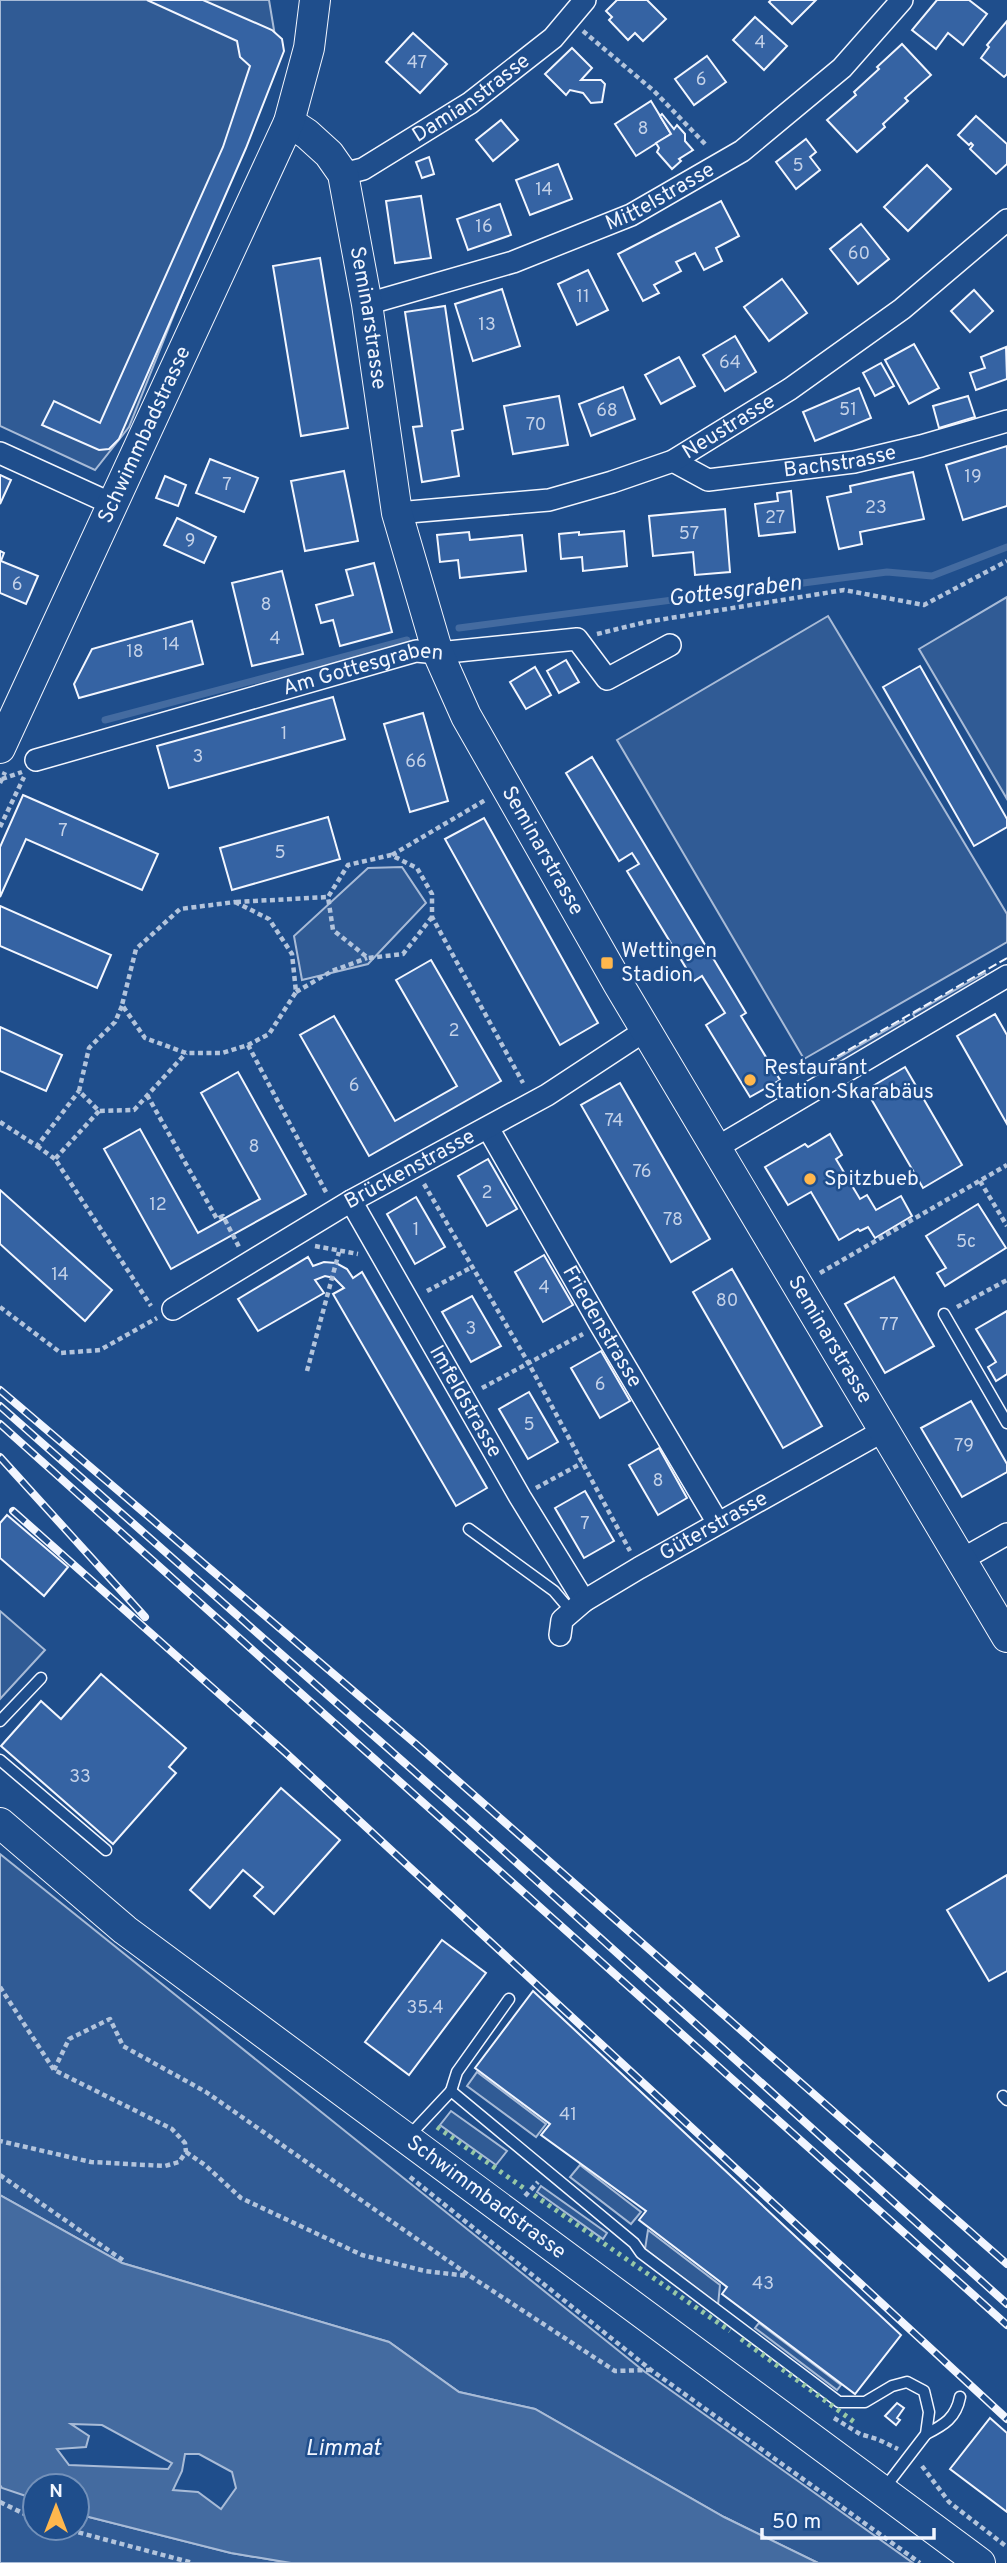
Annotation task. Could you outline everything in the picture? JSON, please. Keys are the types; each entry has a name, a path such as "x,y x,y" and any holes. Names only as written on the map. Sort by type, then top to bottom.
{"main road":[{"path":"289,122 309,48 316,0"},
{"name":"Seminarstrasse","path":"289,122 329,154 343,174 367,304 397,513 438,653 466,716 646,1030 1007,1637"},
{"name":"Schwimmbadstrasse","path":"0,748 289,122"},
{"name":"Schwimmbadstrasse","path":"0,1823 125,1930 980,2563"}],"street":[{"name":"Damianstrasse","path":"343,174 363,169 470,103 553,38 585,0"},
{"name":"Mittelstrasse","path":"367,304 513,262 631,215 723,163 742,151 842,68 902,0"},
{"name":"Neustrasse","path":"397,513 549,500 673,461 790,389 902,309 1007,220"},
{"name":"Bachstrasse","path":"673,461 708,480 841,464 922,446 1007,421"},
{"path":"0,453 113,504"},
{"path":"577,639 607,679 670,645"},
{"name":"Am Gottesgraben","path":"32,765 416,651 438,653 577,639"},
{"path":"716,1148 1007,976"},
{"name":"Brückenstrasse","path":"166,1313 343,1205 534,1102 646,1030"},
{"name":"Friedenstrasse","path":"488,1128 718,1523"},
{"name":"Imfeldstrasse","path":"343,1205 382,1256 520,1497 577,1606"},
{"name":"Güterstrasse","path":"577,1606 639,1568 883,1431"},
{"path":"961,1560 1007,1534"},
{"path":"560,1635 562,1620 577,1606"}],"lane":[{"path":"944,1314 1007,1423"},
{"path":"469,1529 577,1606"},
{"path":"0,1721 41,1678"},
{"path":"0,1760 106,1850"},
{"path":"406,2138 450,2091 457,2071 509,1998"},
{"path":"450,2091 634,2243 641,2253 839,2402 865,2402 892,2386 907,2382 924,2391 929,2412 926,2434"},
{"path":"883,2490 926,2434 947,2423 958,2409 960,2397"}],"path":[{"path":"569,19 654,91 723,163"},
{"path":"577,639 646,622 844,590 924,605 1007,561"},
{"path":"0,827 32,765"},
{"path":"368,958 333,930 328,897 348,865 391,855 491,797"},
{"path":"391,855 416,868 432,894 432,918 534,1102"},
{"path":"37,1146 79,1091 89,1048 115,1022 136,949 180,909 235,902 328,897"},
{"path":"235,902 269,919 292,954 296,992"},
{"path":"122,1005 145,1038 186,1053 222,1053 248,1045 270,1034 296,992 332,971 368,958 403,954 432,918"},
{"path":"248,1045 343,1205"},
{"path":"55,1159 99,1111 134,1110 186,1053"},
{"path":"79,1091 99,1111"},
{"path":"147,1095 217,1219 223,1216 248,1263"},
{"path":"0,1122 55,1159 166,1313 100,1350 61,1353 0,1307"},
{"path":"813,1276 1007,1165"},
{"path":"415,1168 529,1364 639,1568"},
{"path":"979,1181 1007,1226"},
{"path":"287,1240 339,1252 382,1256"},
{"path":"307,1371 339,1252"},
{"path":"408,1301 472,1267"},
{"path":"944,1314 1007,1280"},
{"path":"463,1397 600,1324"},
{"path":"520,1497 582,1463"},
{"path":"0,1987 54,2070 172,2129 185,2143 186,2152 179,2162 164,2166 91,2162 0,2141"},
{"path":"54,2070 69,2039 110,2019 123,2046 206,2092 470,2276 615,2371 651,2370"},
{"path":"186,2152 205,2165 241,2198 362,2255 425,2270 470,2276"},
{"path":"522,2199 547,2173"},
{"path":"407,2174 651,2370 920,2563"},
{"path":"0,2175 124,2261"},
{"path":"0,2502 21,2512"},
{"path":"91,2536 192,2563"}],"shaded area":[{"path":"0,0 269,0 278,54 129,427 95,470 0,426"},
{"path":"1007,597 1007,799 919,649"},
{"path":"828,616 1007,914 1007,942 804,1059 617,740"},
{"path":"402,867 426,903 368,964 302,980 294,936 368,868"},
{"path":"985,973 989,979 917,1020 913,1014"},
{"path":"904,1020 907,1026 820,1076 817,1070"},
{"path":"0,1611 45,1650 0,1699"},
{"path":"0,1854 645,2372 913,2563 818,2563 724,2517 535,2409 459,2392 389,2342 122,2263 0,2195"},
{"path":"477,2072 546,2124 536,2137 467,2086"},
{"path":"451,2111 507,2151 496,2165 440,2125"},
{"path":"580,2165 641,2212 631,2224 570,2177"},
{"path":"541,2186 607,2233 603,2239 537,2192"},
{"path":"648,2230 720,2285 718,2305 645,2249"},
{"path":"759,2323 841,2385 837,2390 755,2328"},
{"path":"0,2485 21,2493 21,2542 91,2542 91,2518 231,2553 291,2563 0,2563"}],"water":[{"name":"Limmat","path":"0,2195 122,2263 389,2342 459,2392 535,2409 724,2517 818,2563 291,2563 231,2553 91,2518 91,2472 21,2472 21,2494 2,2488","holes":["71,2424 102,2425 172,2463 168,2469 69,2465 57,2449 86,2447 89,2436","185,2454 199,2454 232,2472 236,2488 221,2509 198,2492 173,2490 182,2471"]}],"building":[{"path":"147,0 203,0 272,30 282,39 284,51 246,148 119,439 109,449 99,450 42,425 54,401 100,423 223,147 250,66 240,57 237,41"},
{"path":"617,0 647,0 666,19 643,41 635,33 628,40 609,20 612,17 606,11"},
{"path":"816,0 792,24 769,2"},
{"path":"937,0 969,0 987,14 963,45 948,33 936,49 912,30"},
{"path":"755,17 787,46 764,70 733,40"},
{"path":"1007,21 1007,74 1004,77 981,58 989,47 987,45"},
{"path":"413,33 447,64 420,93 386,62"},
{"path":"902,44 931,75 905,98 908,101 883,124 885,127 857,152 827,120 856,95 854,92"},
{"path":"572,48 592,68 581,80 601,80 605,84 602,102 591,103 583,93 570,90 566,95 545,74"},
{"path":"707,56 726,82 694,105 675,79"},
{"path":"651,101 671,134 636,156 615,124"},
{"path":"662,114 674,129 677,125 685,134 685,141 693,150 679,159 681,161 672,169 657,152 659,148 656,143 671,134 660,116"},
{"path":"976,116 1007,144 1007,164 996,174 970,149 973,145 969,145 958,135"},
{"path":"501,120 518,140 493,161 476,140"},
{"path":"806,139 816,152 810,157 820,170 796,189 776,162"},
{"path":"429,157 434,174 422,178 416,162"},
{"path":"558,164 572,199 530,215 516,180"},
{"path":"927,165 951,189 908,231 884,207"},
{"path":"421,196 431,258 395,263 386,201"},
{"path":"721,201 739,236 716,248 722,261 704,270 695,253 676,262 681,271 654,285 659,293 643,301 618,254"},
{"path":"500,204 511,235 468,250 457,219"},
{"path":"861,224 889,259 858,284 830,249"},
{"path":"320,258 348,428 301,436 273,266"},
{"path":"588,270 608,310 577,325 558,284"},
{"path":"782,279 807,313 769,341 744,307"},
{"path":"502,289 520,346 473,361 455,304"},
{"path":"974,290 993,311 970,332 951,311"},
{"path":"445,306 463,429 452,431 459,476 422,482 413,427 422,426 405,312"},
{"path":"735,336 756,372 725,391 703,355"},
{"path":"914,344 939,388 909,404 885,360"},
{"path":"1006,347 1007,379 976,390 970,373 985,368 981,357"},
{"path":"679,357 695,386 661,404 645,375"},
{"path":"881,363 894,386 875,396 863,373"},
{"path":"623,387 635,419 591,436 579,404"},
{"path":"859,388 871,418 815,441 803,412"},
{"path":"559,396 568,445 513,454 504,406"},
{"path":"968,396 975,417 939,428 933,406"},
{"path":"1007,446 1007,506 963,520 946,465"},
{"path":"210,459 258,478 244,512 196,493"},
{"path":"344,471 358,541 305,551 291,481"},
{"path":"913,472 924,519 860,532 862,544 839,549 827,497 851,492 850,486"},
{"path":"0,475 11,480 0,504"},
{"path":"165,476 186,485 178,506 156,498"},
{"path":"791,491 795,532 759,536 755,504 778,501 777,493"},
{"path":"725,509 730,572 695,575 693,552 653,556 649,516"},
{"path":"177,518 216,537 204,563 164,545"},
{"path":"624,531 627,566 583,571 582,557 561,559 559,534"},
{"path":"469,532 470,540 522,535 526,571 460,578 458,560 440,562 437,535"},
{"path":"0,551 4,553 1,561 38,576 26,604 0,593"},
{"path":"374,563 392,632 340,646 333,620 321,623 316,605 353,595 346,570"},
{"path":"282,571 303,654 252,666 232,583"},
{"path":"192,621 203,664 79,698 74,684 92,649"},
{"path":"566,660 579,682 559,693 547,671"},
{"path":"920,666 1007,819 1007,827 974,846 883,687"},
{"path":"535,667 551,695 526,709 510,682"},
{"path":"333,697 345,739 169,788 157,746"},
{"path":"423,713 448,801 410,812 384,724"},
{"path":"592,757 746,1013 741,1016 780,1080 750,1097 706,1025 725,1013 702,976 694,981 627,871 639,864 632,853 619,861 566,773"},
{"path":"23,795 158,854 142,890 26,839 0,897 0,847"},
{"path":"328,817 340,859 232,890 220,848"},
{"path":"484,818 598,1023 560,1045 445,839"},
{"path":"0,906 111,955 97,988 0,946"},
{"path":"431,960 501,1081 369,1156 300,1035 334,1016 395,1121 457,1086 396,980"},
{"path":"995,1014 1007,1035 1007,1124 957,1036"},
{"path":"0,1027 62,1055 46,1091 0,1071"},
{"path":"905,1067 962,1165 923,1188 866,1090"},
{"path":"238,1072 306,1194 171,1269 104,1149 140,1129 198,1233 260,1199 201,1093"},
{"path":"620,1083 710,1239 671,1262 581,1105"},
{"name":"Spitzbueb","path":"830,1134 842,1155 836,1159 860,1199 867,1195 876,1210 901,1196 912,1216 875,1238 868,1227 860,1231 858,1229 839,1240 811,1192 788,1205 765,1167 805,1144 808,1147"},
{"path":"488,1159 517,1209 487,1226 458,1176"},
{"path":"0,1190 112,1290 85,1321 0,1244"},
{"path":"416,1197 445,1247 415,1264 387,1214"},
{"path":"978,1204 1006,1248 945,1286 937,1273 946,1268 926,1236"},
{"path":"544,1255 573,1305 543,1322 515,1272"},
{"path":"308,1257 313,1266 324,1262 336,1263 347,1269 353,1278 362,1272 487,1488 456,1506 333,1294 344,1288 334,1278 325,1276 315,1280 324,1293 258,1331 238,1299"},
{"path":"732,1269 822,1426 783,1448 693,1292"},
{"path":"894,1277 934,1346 885,1373 845,1304"},
{"path":"472,1296 501,1346 471,1362 442,1312"},
{"path":"1007,1311 1007,1374 996,1381 988,1367 996,1362 976,1329"},
{"path":"601,1351 630,1401 600,1418 571,1368"},
{"path":"529,1392 558,1442 528,1459 499,1409"},
{"path":"971,1401 1007,1464 1007,1472 962,1497 921,1428"},
{"path":"659,1448 687,1498 658,1515 629,1465"},
{"path":"585,1491 614,1541 584,1558 555,1508"},
{"path":"7,1515 68,1567 44,1596 0,1558 0,1523"},
{"path":"101,1674 186,1748 169,1767 176,1773 113,1844 1,1746 41,1701 61,1719"},
{"path":"281,1788 340,1840 274,1914 254,1896 263,1887 243,1870 210,1908 190,1890"},
{"path":"1007,1875 1007,1971 989,1981 947,1910"},
{"path":"442,1940 486,1973 409,2075 365,2042"},
{"path":"533,1991 901,2335 855,2394 722,2294 727,2287 639,2220 646,2211 541,2135 550,2124 475,2068"},
{"path":"897,2403 904,2408 896,2425 885,2416"},
{"path":"990,2418 1007,2433 1007,2512 950,2469"}],"waterway":[{"name":"Gottesgraben","path":"459,628 887,572 932,576 1007,547"},
{"name":"Gottesgraben","path":"105,720 407,640"}],"railway":[{"path":"0,1390 417,1745 1007,2264"},
{"path":"0,1406 467,1818 1007,2304"},
{"path":"0,1424 1007,2325"},
{"path":"0,1457 145,1617"},
{"path":"13,1511 287,1754 1007,2419"}],"hedge":[{"path":"437,2127 525,2189"},
{"path":"534,2195 730,2331"},
{"path":"741,2339 857,2424"}],"fence":[{"path":"792,1073 807,1074 1007,958"}],"place":[{"name":"Wettingen Stadion","path":"607,963"},
{"name":"Restaurant Station Skarabäus","path":"750,1080"},
{"name":"Spitzbueb","path":"810,1179"}]}
